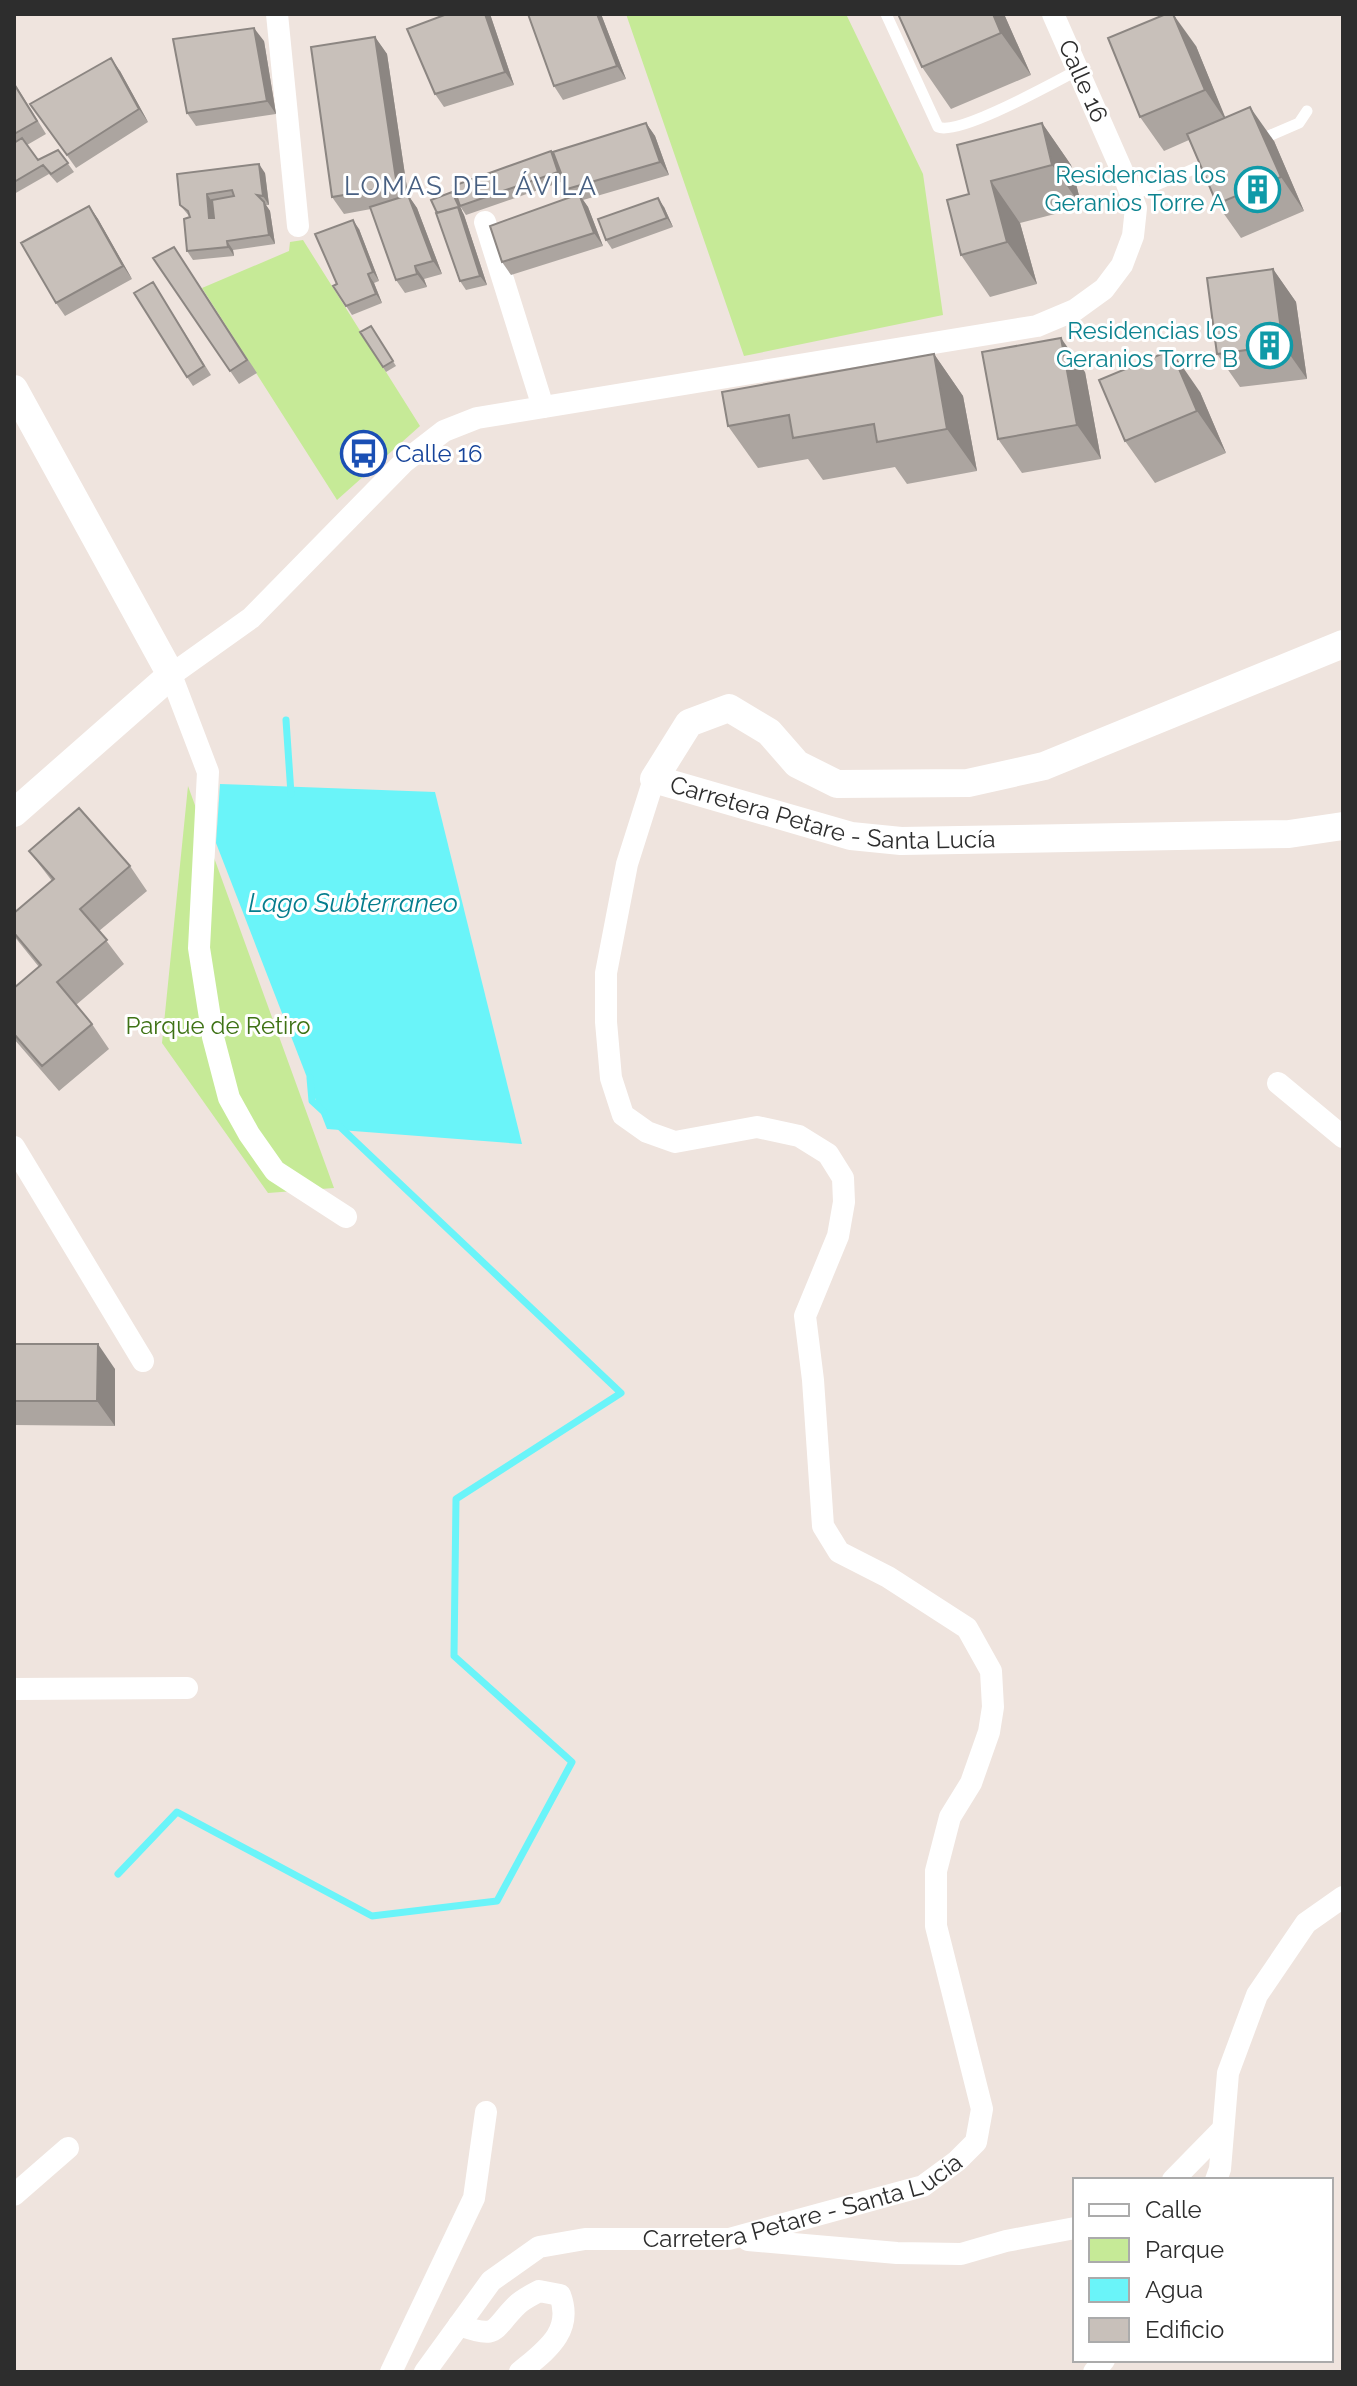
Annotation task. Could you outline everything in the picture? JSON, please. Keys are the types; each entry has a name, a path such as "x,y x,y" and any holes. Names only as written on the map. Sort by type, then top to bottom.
{"street":[{"path":"277,14 298,226"},
{"name":"Calle 16","path":"171,675 251,618 382,483 444,431 477,418 1037,326 1075,310 1104,289 1122,265 1133,236 1136,208 1053,14"},
{"path":"485,222 543,407"},
{"path":"14,389 171,675 208,772 199,948 213,1037 229,1098 275,1171 346,1217"},
{"path":"654,779 689,723 729,708 769,732 797,764 837,784 968,783 1044,766 1343,644"},
{"path":"14,813 171,675"},
{"name":"Carretera Petare - Santa Lucía","path":"425,2372 491,2281 539,2247 585,2239 729,2239 923,2186 957,2161 976,2142 982,2109 936,1926 936,1871 950,1817 971,1783 989,1732 993,1707 991,1671 967,1628 888,1577 839,1552 823,1526 813,1380 805,1316 838,1236 844,1202 843,1178 828,1154 799,1136 757,1127 675,1142 647,1132 623,1115 611,1078 606,973 627,864 654,779 851,836 901,841 1289,834 1343,826"},
{"path":"1278,1083 1343,1137"},
{"path":"14,1147 143,1361"},
{"path":"14,1689 187,1688"},
{"path":"1217,2178 1228,2073 1257,1995 1306,1923 1343,1897"},
{"path":"391,2372 474,2198 486,2112"},
{"path":"1175,2178 1222,2130"},
{"path":"14,2195 68,2148"},
{"path":"729,2239 897,2253 961,2254 1006,2241 1073,2228"},
{"path":"459,2325 481,2333 499,2329 518,2303 539,2291 560,2295 565,2307 562,2328 550,2346 520,2372"}],"lane":[{"path":"886,14 938,127 946,130 967,124 1078,70"},
{"path":"1251,144 1299,123 1307,111"},
{"path":"1131,196 1225,155"}],"green space":[{"path":"626,14 846,14 923,174 943,315 744,356"},
{"path":"303,240 420,426 337,500 202,288 289,251 290,242"},
{"name":"Parque de Retiro","path":"188,786 334,1188 268,1193 162,1043"}],"water":[{"name":"Lago Subterraneo","path":"220,784 435,792 522,1144 327,1129 216,843"}],"building":[{"path":"447,14 485,14 505,72 435,94 407,29"},
{"path":"528,14 597,14 617,66 554,86"},
{"path":"898,14 993,14 1001,33 922,67"},
{"path":"1166,14 1173,14 1205,90 1140,117 1108,38"},
{"path":"254,28 267,101 187,113 173,39"},
{"path":"375,37 397,186 332,197 311,47"},
{"path":"111,58 139,109 67,155 30,104"},
{"path":"14,84 37,121 14,134"},
{"path":"1250,107 1281,177 1217,204 1187,134"},
{"path":"646,123 660,162 567,189 553,152"},
{"path":"1042,123 1052,165 991,181 1007,242 961,255 947,200 969,194 957,145"},
{"path":"22,138 38,160 58,150 68,163 51,174 43,165 14,182 14,143"},
{"path":"551,151 558,172 460,206 453,186"},
{"path":"259,164 263,196 257,195 264,202 269,235 227,241 228,247 187,251 184,219 190,217 180,205 177,174","holes":["232,190 234,196 212,200 214,218 209,218 207,194"]},
{"path":"452,192 461,211 458,207 437,213 431,200"},
{"path":"579,194 594,233 502,262 490,226"},
{"path":"408,195 433,261 415,266 417,274 396,280 370,207"},
{"path":"658,198 667,218 606,240 598,219"},
{"path":"89,206 123,266 56,303 21,243"},
{"path":"458,207 480,276 460,281 436,213"},
{"path":"353,220 373,272 368,274 376,294 346,306 333,286 337,284 315,234"},
{"path":"174,247 247,360 230,371 153,258"},
{"path":"1273,269 1283,345 1217,354 1207,278"},
{"path":"153,282 204,366 187,377 134,293"},
{"path":"371,326 393,361 383,367 360,332"},
{"path":"1061,338 1077,425 998,439 982,352"},
{"path":"1171,350 1197,411 1125,441 1099,380"},
{"path":"934,354 947,429 877,442 874,424 793,438 789,415 728,426 722,392"},
{"path":"79,808 130,866 80,909 107,940 57,982 92,1024 42,1066 14,1034 14,988 41,965 14,933 14,913 54,879 29,851"},
{"path":"14,1344 98,1344 97,1401 14,1401"}],"waterway":[{"path":"286,720 291,794"},
{"path":"310,1078 312,1101 324,1112"},
{"path":"118,1874 177,1812 372,1916 497,1901 572,1762 454,1656 456,1499 621,1393 336,1123"}],"place":[{"name":"Residencias los Geranios Torre A","path":"1257,189"},
{"name":"Residencias los Geranios Torre B","path":"1269,345"},
{"name":"Calle 16","path":"364,454"}],"district":[{"name":"LOMAS DEL ÁVILA","path":"471,186"}]}
